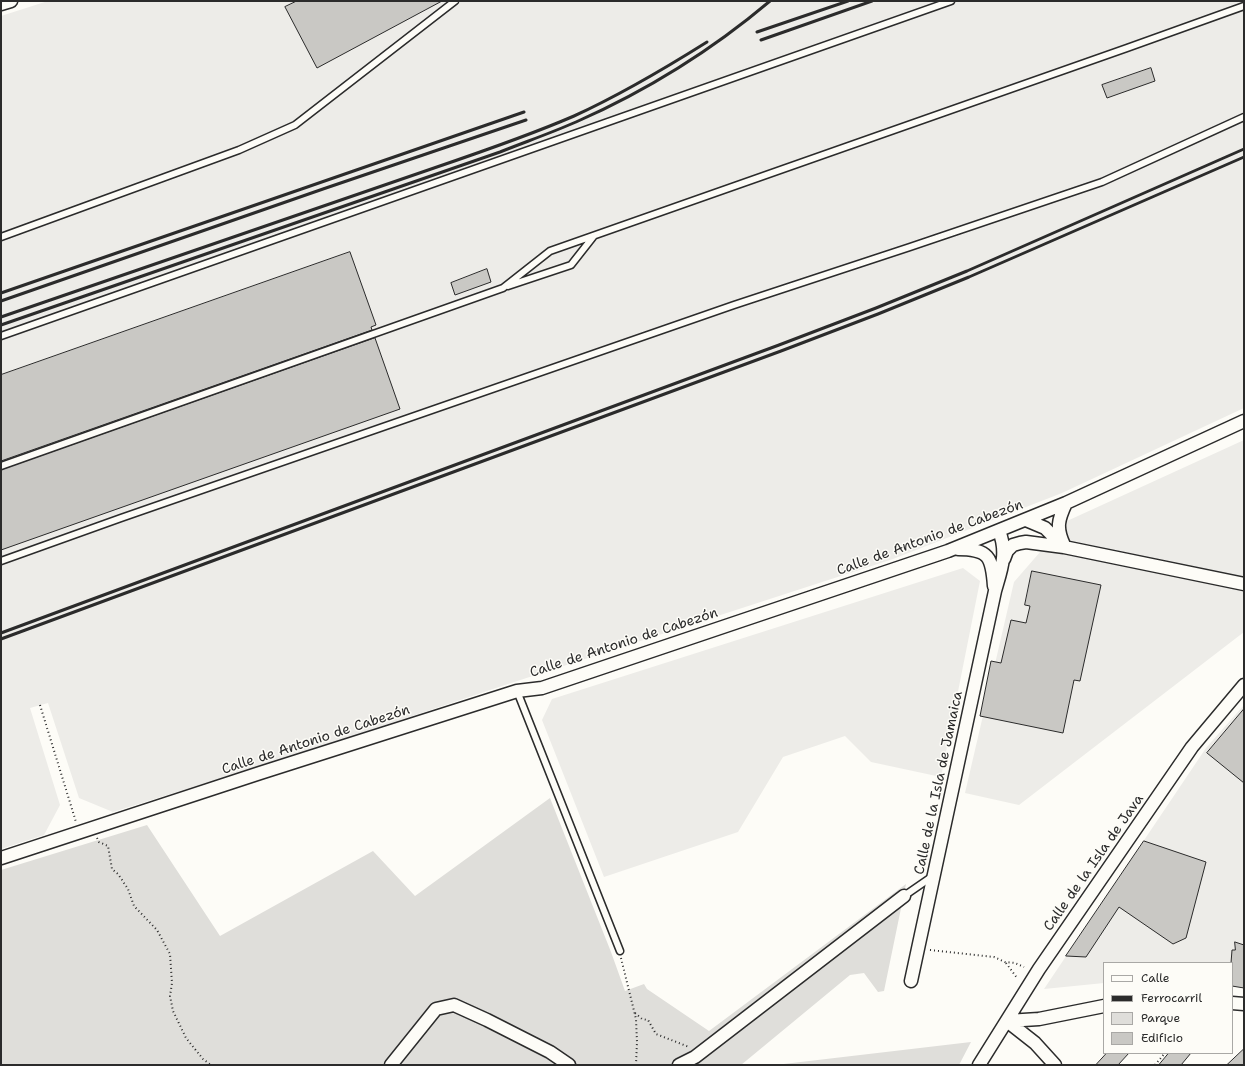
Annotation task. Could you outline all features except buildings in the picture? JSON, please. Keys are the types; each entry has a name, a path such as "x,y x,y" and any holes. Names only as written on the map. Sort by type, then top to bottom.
{"street":[{"path":"1,4 11,1"},
{"name":"Calle de Antonio de Cabezón","path":"1,858 517,691 542,688 953,549 1066,503 1244,421"},
{"path":"1064,546 1060,536 1059,525 1060,516 1066,503"},
{"path":"1026,520 1044,528 1064,546"},
{"name":"Calle de la Isla de Jamaica","path":"911,982 994,591 1003,563 1003,540 999,531"},
{"path":"1003,563 1007,551 1013,545 1026,542 1064,546 1244,584"},
{"name":"Calle de la Isla de Jamaica","path":"953,549 979,550 986,555 993,572 994,591"},
{"name":"Calle de la Isla de Java","path":"978,1065 1039,969 1192,747 1244,685"},
{"path":"679,1065 695,1056 904,896"},
{"path":"1233,1003 1244,1004"},
{"path":"391,1065 436,1009 454,1005 550,1052 569,1065"},
{"path":"1007,1021 1039,1019 1103,1006"},
{"path":"1007,1021 1035,1043 1055,1065"}],"lane":[{"path":"1,237 232,152 295,126 455,1"},
{"path":"1,336 952,1"},
{"path":"503,288 550,251 1244,6"},
{"path":"1,561 734,305 1102,182 1244,117"},
{"path":"1,466 571,265 594,236"},
{"path":"517,691 620,952"},
{"path":"904,896 934,875"}],"path":[{"path":"40,705 79,833"},
{"path":"96,835 99,842 108,846 112,869 118,874 128,889 134,906 157,930 170,954 172,983 170,996 173,1011 186,1038 203,1059 211,1065"},
{"path":"928,949 994,957 1005,962 1015,963 1024,967"},
{"path":"620,952 634,1012 637,1042 636,1065"},
{"path":"1005,962 1017,978"},
{"path":"634,1012 642,1019 648,1020 656,1034 688,1046 695,1056"},
{"path":"1155,1065 1164,1054"}],"shaded area":[{"path":"48,1 1244,1 1244,408 1062,493 893,559 505,685 308,751 113,812 79,798 48,703 30,708 60,805 44,835 1,849 1,16"},
{"path":"1244,440 1244,632 1019,805 965,793 1014,582 1067,521"},
{"path":"963,568 980,581 941,777 871,762 845,736 783,757 738,832 604,877 542,720 552,699"},
{"path":"1244,705 1244,988 1233,987 1233,962 1103,962 1103,983 1044,989 1206,748"}],"green space":[{"path":"550,798 625,991 644,984 647,989 709,1031 906,884 884,991 878,992 864,973 850,975 741,1065 1,1065 1,870 147,825 220,936 373,851 415,896"},
{"path":"971,1042 959,1065 775,1065"}],"railway":[{"path":"1,325 500,152 567,126 628,97 678,68 702,53 770,1"},
{"path":"757,32 848,1"},
{"path":"761,40 872,1"},
{"path":"1,317 504,144 574,116 608,99 658,72 707,42"},
{"path":"1,293 524,112"},
{"path":"1,301 526,120"},
{"path":"1,633 876,308 967,271 1244,149"},
{"path":"1,639 878,314 969,277 1244,157"}]}
